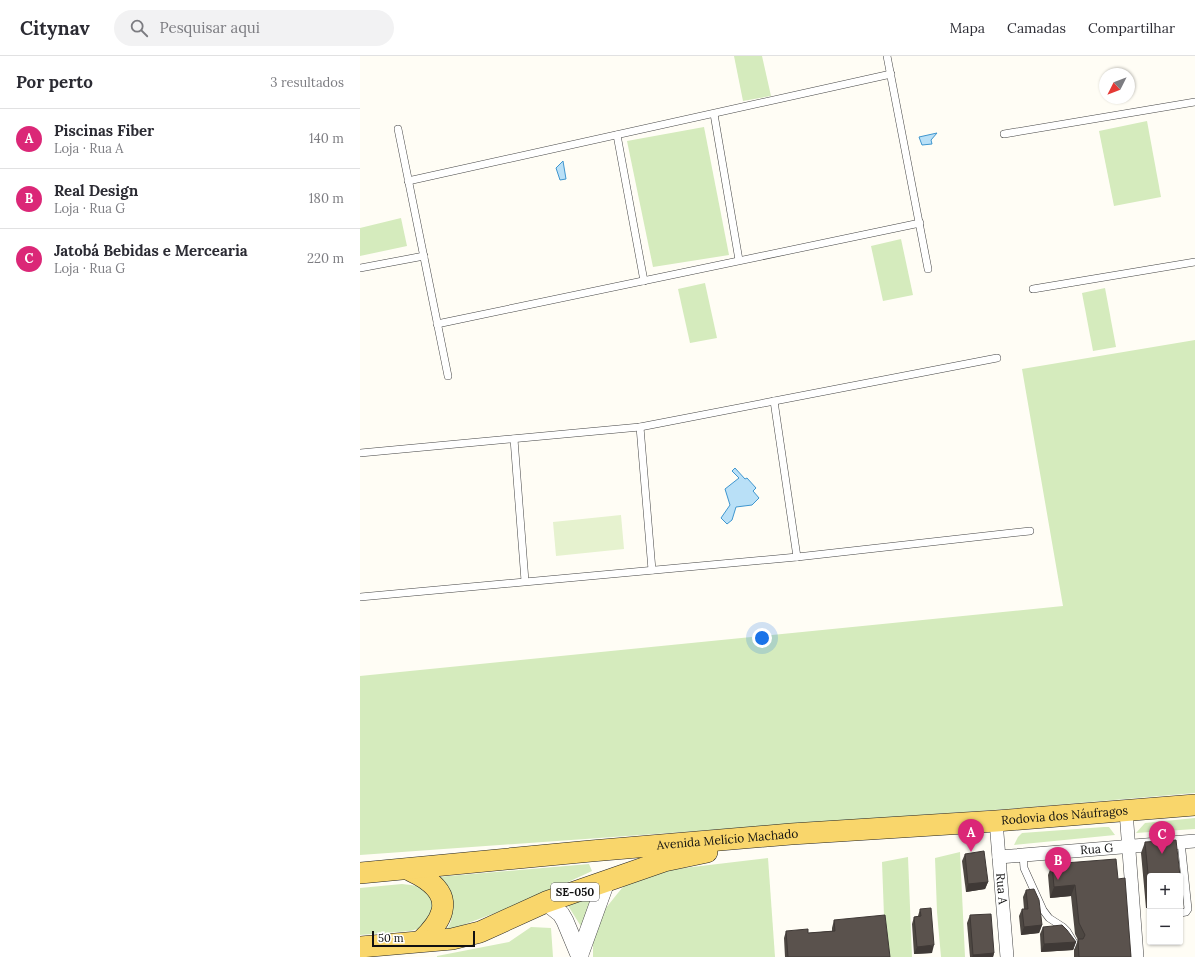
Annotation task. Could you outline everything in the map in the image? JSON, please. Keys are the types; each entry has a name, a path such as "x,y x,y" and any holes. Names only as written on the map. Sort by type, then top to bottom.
{"main road":[{"name":"Rodovia dos Náufragos","path":"791,834 996,821 1195,805"},
{"name":"Avenida Melício Machado","path":"360,873 791,834"},
{"name":"Avenida Melício Machado","path":"360,947 452,939 480,932 546,902 664,861 791,834"},
{"path":"591,851 600,855 606,864 608,871 606,882"},
{"path":"408,869 426,879 433,885 442,899 442,910 438,922 421,941"}],"street":[{"path":"1126,811 1137,957"},
{"name":"Rua A","path":"996,821 1007,957"},
{"name":"Rua G","path":"999,857 1195,841"},
{"path":"580,956 606,882"},
{"path":"546,902 561,914 566,921 580,956"}],"lane":[{"path":"887,56 928,269"},
{"path":"408,181 891,74"},
{"path":"1004,134 1195,102"},
{"path":"714,114 739,260"},
{"path":"398,129 448,376"},
{"path":"617,135 644,281"},
{"path":"437,324 920,223"},
{"path":"360,268 424,256"},
{"path":"1033,289 1195,262"},
{"path":"360,453 640,427 997,358"},
{"path":"774,401 797,557"},
{"path":"640,427 652,570"},
{"path":"514,439 525,581"},
{"path":"360,597 797,557 1030,531"},
{"path":"1181,842 1188,909 1186,912 1183,912"},
{"path":"1023,855 1024,868 1043,910 1048,918 1064,927 1076,946"}],"green space":[{"path":"734,56 762,56 771,96 743,101"},
{"path":"1147,121 1161,197 1114,206 1099,131"},
{"path":"704,127 729,255 653,267 627,141"},
{"path":"401,218 407,246 360,256 360,228"},
{"path":"901,239 913,295 883,301 871,246"},
{"path":"705,283 717,338 690,343 678,289"},
{"path":"1105,288 1116,347 1093,351 1082,293"},
{"path":"1195,340 1195,793 1020,808 360,855 360,676 1063,606 1022,369"},
{"path":"621,515 624,549 556,556 553,522"},
{"path":"1195,818 1195,829 1136,833 1145,823"},
{"path":"1109,827 1115,835 1014,845 1022,833"},
{"path":"960,852 965,957 941,957 937,912 935,858"},
{"path":"908,857 912,957 888,957 884,916 882,862"},
{"path":"768,858 775,957 593,957 593,939 605,909 622,888 630,882 667,870"},
{"path":"589,864 592,871 525,902 444,932 449,926 451,912 450,905 437,877"},
{"path":"402,884 420,887 427,892 430,897 435,909 421,928 410,931 360,935 360,888"},
{"path":"595,891 582,928 567,904"},
{"path":"531,927 551,928 553,957 437,957 509,942"}],"water":[{"path":"937,133 931,140 932,144 922,145 919,137"},
{"path":"563,161 566,179 560,180 556,168"},
{"path":"735,468 756,488 753,491 759,498 752,505 736,507 732,520 727,524 721,518 730,505 725,489 739,478 732,471"}],"building":[{"path":"1176,840 1180,873 1148,873 1145,842"},
{"path":"984,851 988,882 968,884 965,854"},
{"path":"1116,859 1118,879 1125,878 1131,957 1079,957 1078,939 1083,939 1085,935 1079,923 1075,885 1054,887 1052,864"},
{"path":"1034,889 1039,900 1042,925 1024,927 1022,909 1028,909 1026,890"},
{"path":"931,908 934,945 917,947 914,917 921,916 920,909"},
{"path":"991,914 994,953 973,955 970,915"},
{"path":"885,915 890,957 788,957 786,931 808,929 808,933 835,931 834,920"},
{"path":"1062,925 1076,942 1044,944 1043,927"}],"place":[{"name":"Piscinas Fiber","path":"971,852"},
{"name":"Jatobá Bebidas e Mercearia","path":"1162,854"},
{"name":"Real Design","path":"1058,880"}]}
